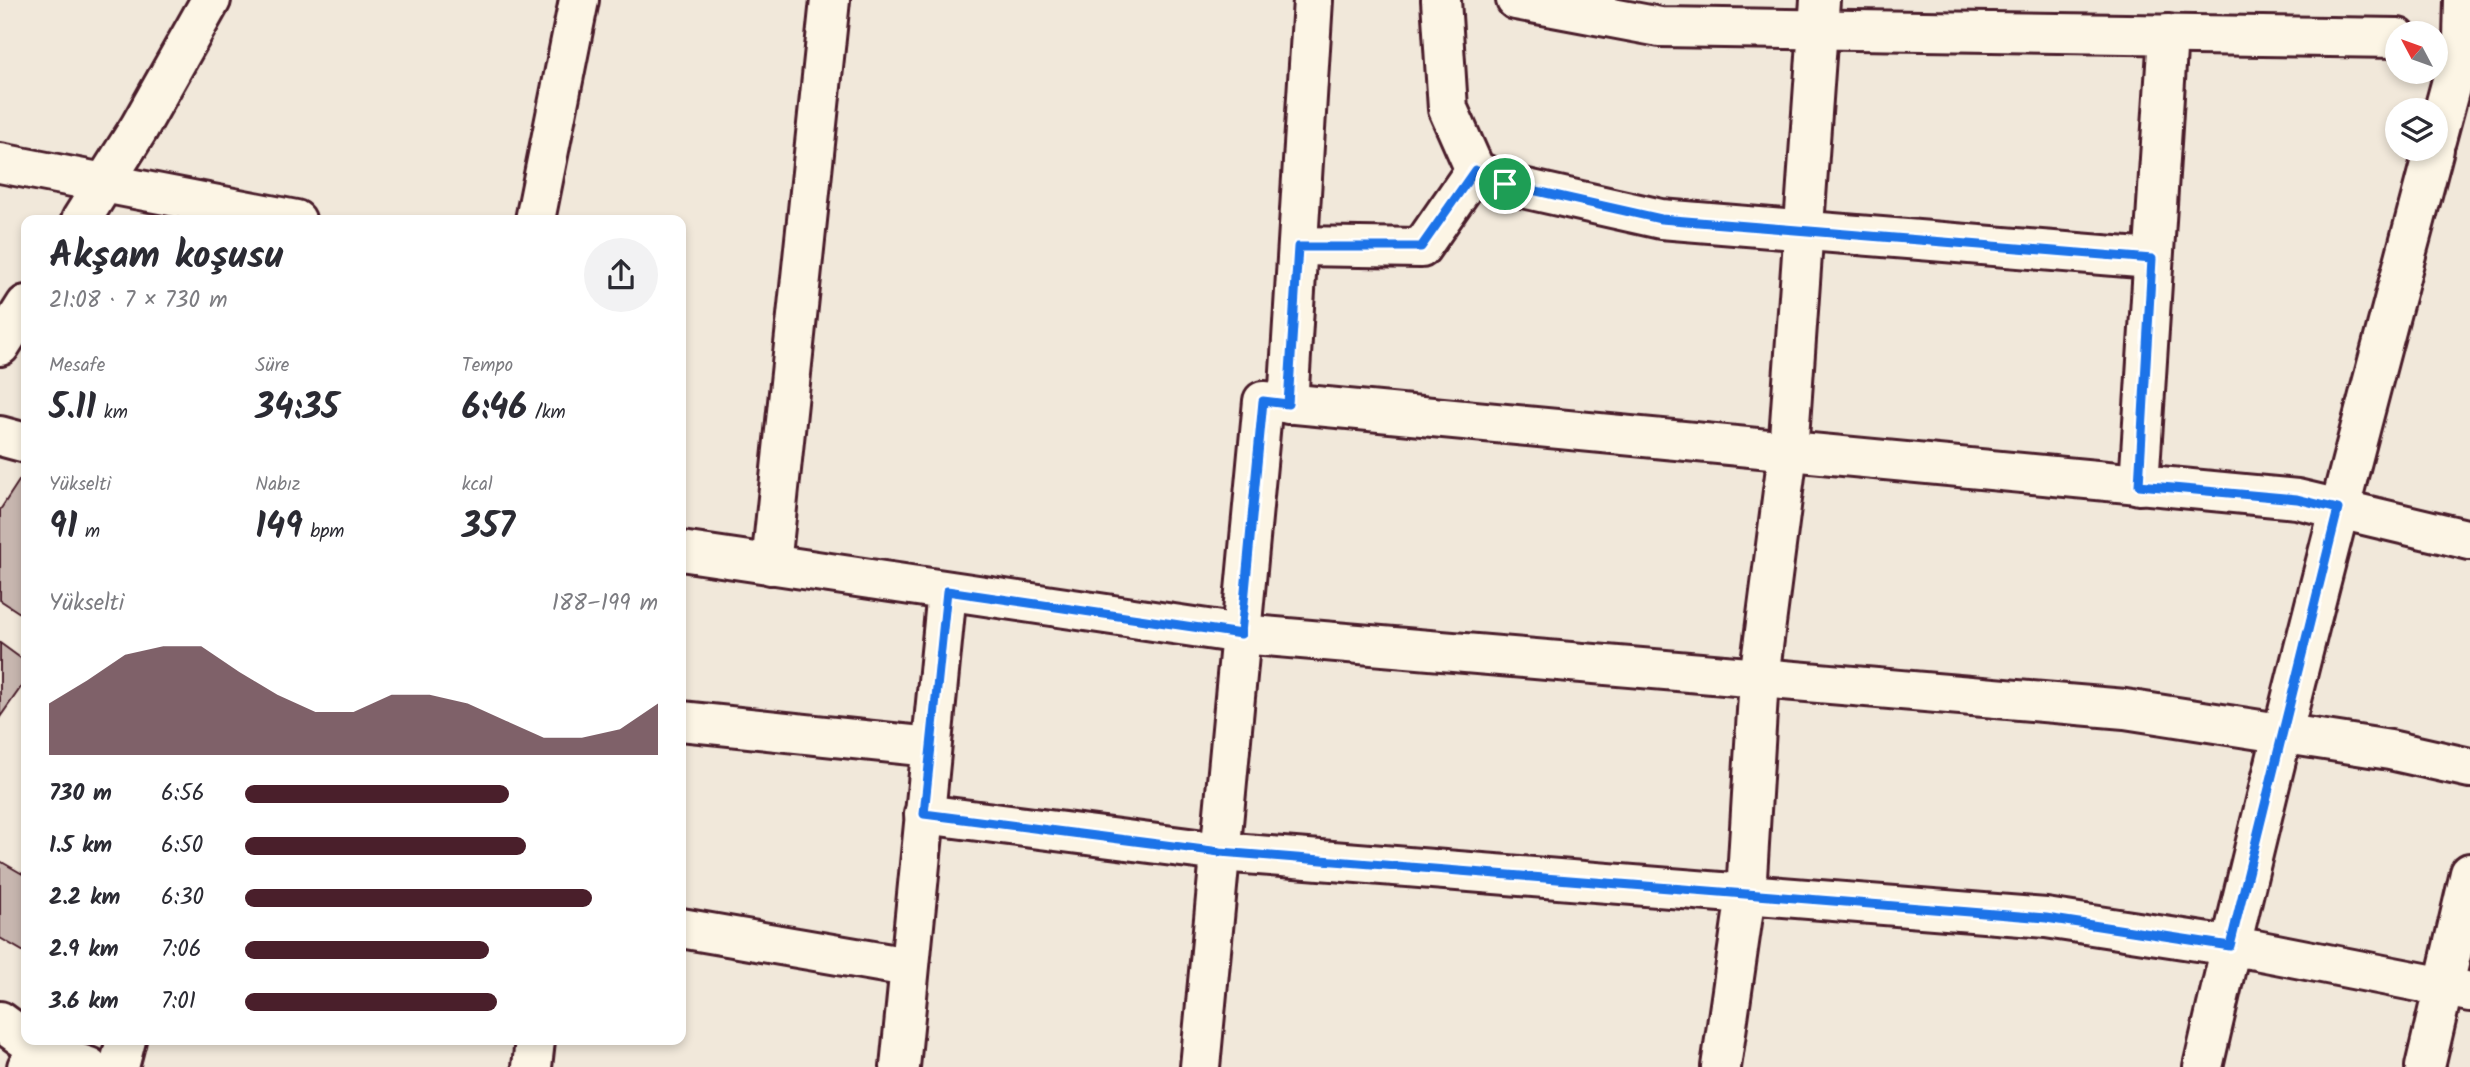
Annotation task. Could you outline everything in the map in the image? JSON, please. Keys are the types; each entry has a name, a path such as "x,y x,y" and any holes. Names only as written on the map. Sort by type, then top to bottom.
{"street":[{"path":"84,215 139,128 211,0"},
{"path":"536,215 579,0"},
{"path":"771,565 831,0"},
{"path":"1288,404 1313,0"},
{"path":"1441,0 1448,109 1475,170 1505,184 1661,219 2152,259"},
{"path":"1516,0 1605,8 1660,27 1818,15 2168,34 2385,38"},
{"path":"2444,98 2464,0"},
{"path":"1721,1067 1746,894 1759,678 1788,452 1818,15"},
{"path":"2139,485 2168,34"},
{"path":"2203,1067 2230,946 2338,509 2431,161"},
{"path":"0,163 269,215"},
{"path":"1298,247 1421,247 1475,170"},
{"path":"0,346 21,313"},
{"path":"1200,1067 1263,401 2297,499 2470,540"},
{"path":"0,436 21,442"},
{"path":"686,552 1241,634 2125,709 2390,750 2470,768"},
{"path":"900,1067 947,591"},
{"path":"686,722 931,747"},
{"path":"924,814 1220,852 2046,918 2230,946 2458,990"},
{"path":"2425,1067 2458,990 2470,873"},
{"path":"686,930 908,967"},
{"path":"0,1021 21,1044"},
{"path":"22,1045 38,1062 89,1067"},
{"path":"118,1067 124,1045"},
{"path":"532,1067 534,1045"}],"building":[{"path":"21,478 21,614 0,600 0,510"},
{"path":"0,643 21,658 21,687 0,717"},
{"path":"0,861 21,873 21,950 0,938"}],"route":[{"path":"1475,170 1505,184 1661,219 2152,259 2139,485 2297,499 2338,509 2230,946 2046,918 1220,852 924,814 947,591 1241,634 1263,401 1288,404 1298,247 1421,247 1475,170"}]}
